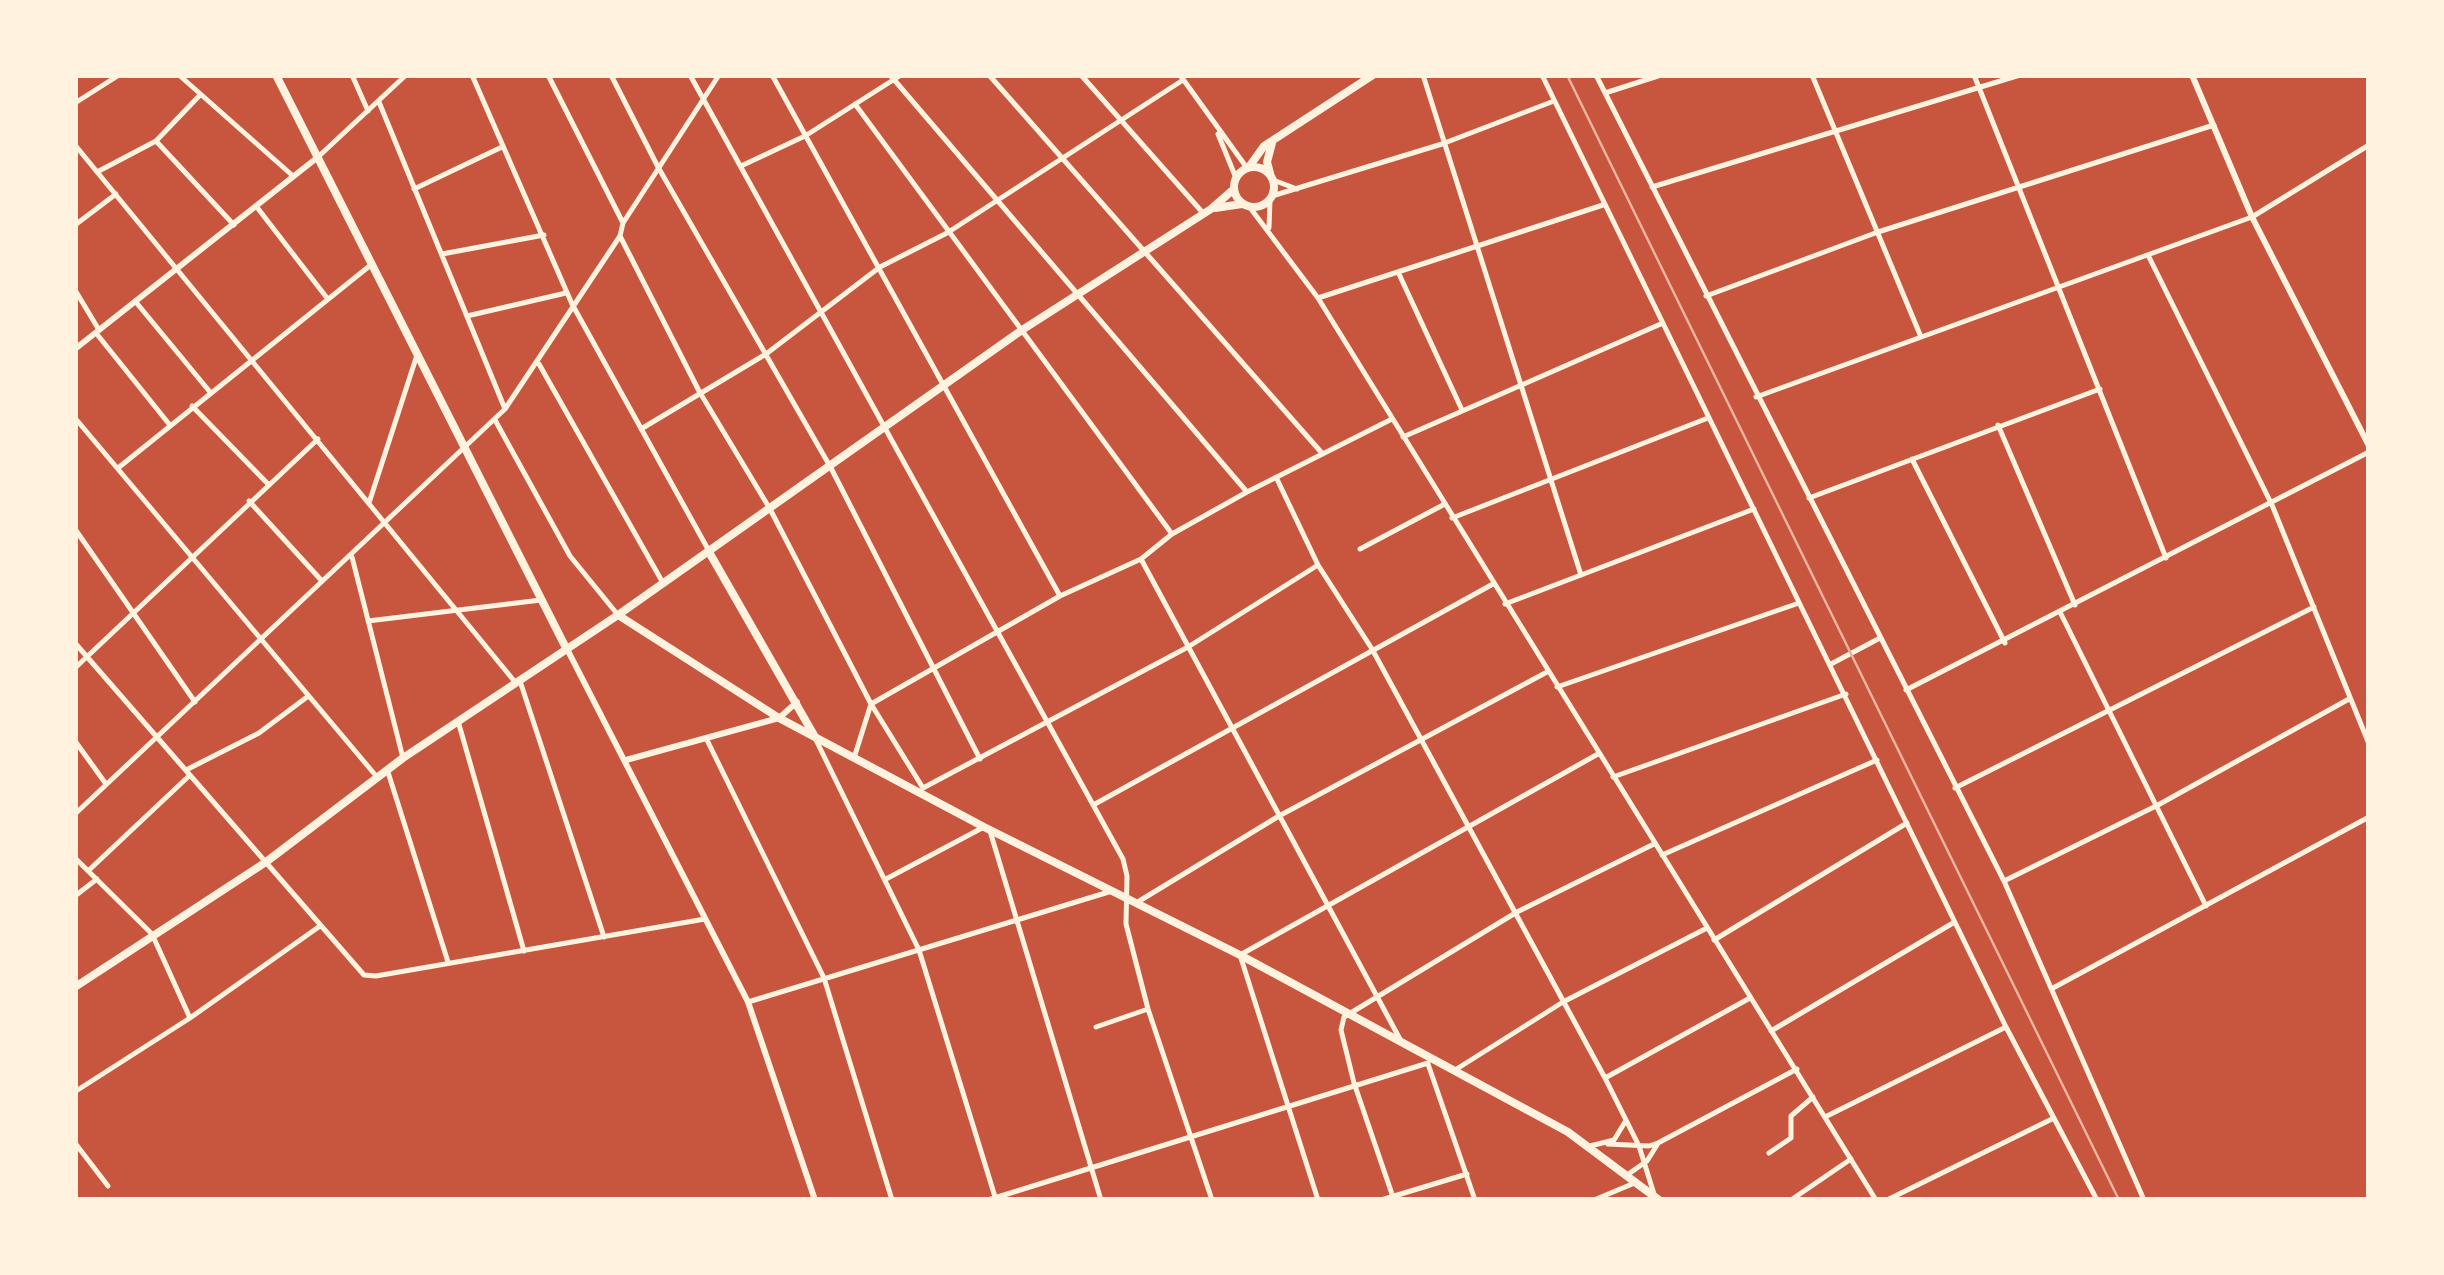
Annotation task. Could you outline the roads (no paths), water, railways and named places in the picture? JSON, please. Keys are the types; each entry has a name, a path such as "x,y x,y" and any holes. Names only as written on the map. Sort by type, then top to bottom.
{"main road":[{"path":"276,75 566,646"},
{"path":"75,987 266,862 387,769 710,552 1022,330 1207,211 1234,189 1236,178 1258,151 1373,75"},
{"path":"1207,211 1247,206 1271,198 1268,151 1274,139"},
{"path":"1248,168 1272,178"},
{"path":"1234,189 1247,206"},
{"path":"710,552 815,737"},
{"path":"618,615 779,718 987,829 1240,955 1428,1060 1455,1070 1589,1146 1657,1198"}],"street":[{"path":"75,103 119,75"},
{"path":"180,75 293,177"},
{"path":"352,75 368,111"},
{"path":"75,349 318,157 406,75"},
{"path":"472,75 572,304 710,552"},
{"path":"548,75 623,222"},
{"path":"612,75 658,168 830,468 980,758"},
{"path":"690,75 1095,804 1126,867 1132,902 1126,924 1148,1009 1212,1200"},
{"path":"75,814 505,409 620,236 623,222 719,75"},
{"path":"772,75 1060,596"},
{"path":"741,166 805,136 892,77 901,75"},
{"path":"989,75 1320,452"},
{"path":"1081,75 1207,211"},
{"path":"1422,75 1581,575"},
{"path":"1542,75 1954,922 2097,1200"},
{"path":"1596,75 2004,881 2144,1200"},
{"path":"1605,93 1661,75"},
{"path":"1812,75 1921,337"},
{"path":"1974,75 2166,558"},
{"path":"1652,188 2020,75"},
{"path":"1906,690 2061,614 2369,449 2252,217 2192,75"},
{"path":"892,77 1080,292 1247,492"},
{"path":"641,429 698,391 766,354 819,309 880,267 946,233 1182,77 1217,131 1248,168"},
{"path":"98,172 156,141 200,96"},
{"path":"1269,228 1271,198 1442,144 1554,101"},
{"path":"379,102 505,409"},
{"path":"855,104 946,233 1172,534"},
{"path":"1706,296 1878,232 2214,125"},
{"path":"1217,131 1236,178"},
{"path":"156,141 234,225"},
{"path":"75,145 179,267 454,610 517,680 604,937"},
{"path":"1756,397 2252,217 2369,145"},
{"path":"414,189 503,146"},
{"path":"1272,178 1300,189"},
{"path":"75,225 116,194"},
{"path":"1318,298 1603,205"},
{"path":"256,206 327,298"},
{"path":"1247,206 1269,228 1318,298 1876,1200"},
{"path":"442,254 544,235"},
{"path":"620,236 698,391 770,510 920,790 1188,647 1318,565"},
{"path":"2148,255 2272,504 2369,744"},
{"path":"118,468 372,264"},
{"path":"1399,274 1462,410"},
{"path":"75,290 97,332 169,424"},
{"path":"466,316 567,292"},
{"path":"136,302 210,392"},
{"path":"1403,437 1663,323"},
{"path":"369,503 417,355"},
{"path":"538,363 663,583"},
{"path":"1809,498 2100,389"},
{"path":"192,406 268,484"},
{"path":"75,418 377,777"},
{"path":"1452,518 1708,418"},
{"path":"854,758 872,704 1060,596 1141,559 1172,534 1247,492 1392,419"},
{"path":"495,420 570,556 618,615"},
{"path":"1998,425 2074,605"},
{"path":"75,668 318,439"},
{"path":"1912,459 2005,643"},
{"path":"1276,477 1318,565 1372,649 1605,1078 1624,1122 1640,1146 1657,1198"},
{"path":"249,501 322,581"},
{"path":"1360,549 1443,505"},
{"path":"1506,604 1754,509"},
{"path":"75,529 196,702"},
{"path":"351,556 403,758"},
{"path":"1141,559 1401,1042"},
{"path":"1095,804 1493,584"},
{"path":"368,621 541,600"},
{"path":"1557,687 1800,603"},
{"path":"1955,788 2314,607"},
{"path":"2061,614 2206,906"},
{"path":"1831,664 1880,638"},
{"path":"75,642 357,970 370,976 708,919"},
{"path":"566,646 748,1002 815,1200"},
{"path":"1132,902 1279,816 1548,672"},
{"path":"1613,777 1846,694"},
{"path":"88,871 188,772 259,733 308,697"},
{"path":"2004,881 2158,804 2349,699"},
{"path":"626,760 779,718 797,702"},
{"path":"458,721 524,951"},
{"path":"815,737 919,950 993,1199 1428,1060 1475,1200"},
{"path":"706,738 824,978 892,1200"},
{"path":"75,740 106,784"},
{"path":"1318,1200 1240,955 1598,754"},
{"path":"1662,855 1877,760"},
{"path":"387,769 448,963"},
{"path":"2053,988 2369,817"},
{"path":"1714,940 1907,822"},
{"path":"886,879 987,829 1101,1200"},
{"path":"1394,1198 1354,1083 1341,1030 1348,1014 1517,912 1654,844"},
{"path":"75,858 152,934 190,1018"},
{"path":"75,896 97,879"},
{"path":"748,1002 1112,891"},
{"path":"1771,1031 1954,922"},
{"path":"76,1091 190,1018 320,926"},
{"path":"1455,1070 1563,1002 1707,928"},
{"path":"1605,1078 1750,998"},
{"path":"1096,1026 1148,1009"},
{"path":"1825,1117 2006,1027"},
{"path":"1589,1146 1658,1143 1797,1069"},
{"path":"1769,1153 1791,1138 1790,1116 1814,1098"},
{"path":"1887,1200 2054,1118"},
{"path":"1608,1144 1624,1122"},
{"path":"1627,1175 1644,1163 1658,1143"},
{"path":"75,1144 108,1186"},
{"path":"1790,1200 1850,1158"},
{"path":"1381,1200 1467,1174"},
{"path":"1594,1200 1638,1182"}],"railway":[{"path":"1567,75 2119,1200"}]}
